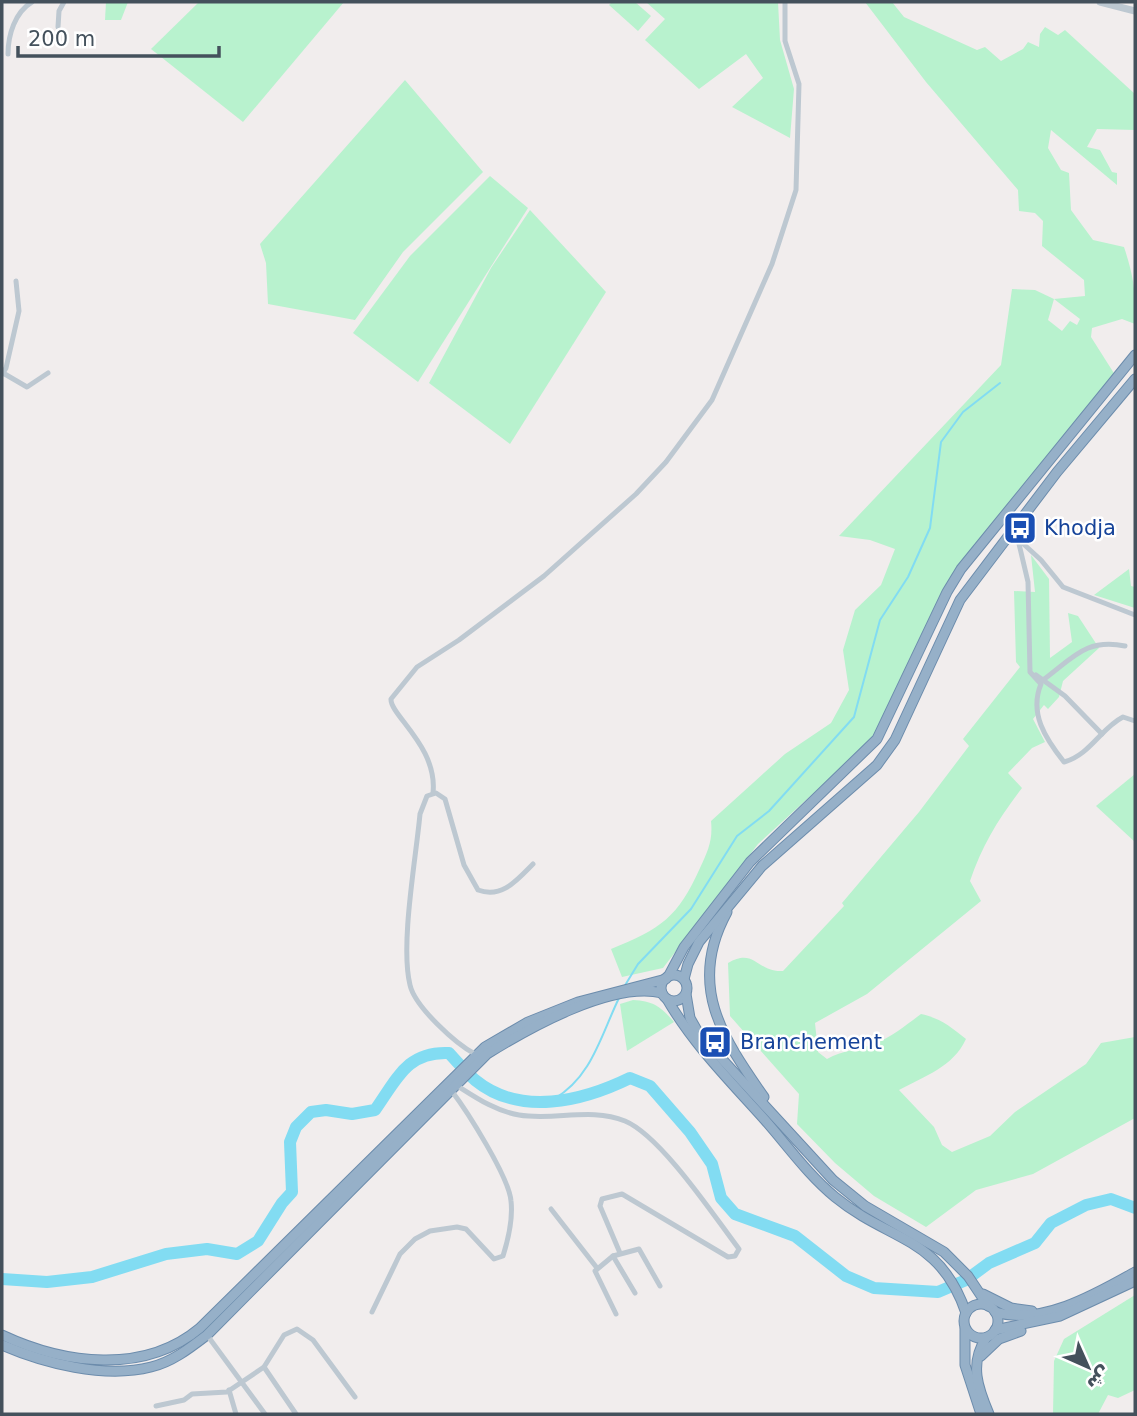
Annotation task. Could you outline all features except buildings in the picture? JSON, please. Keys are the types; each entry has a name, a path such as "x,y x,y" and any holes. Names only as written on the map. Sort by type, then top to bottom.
{"highway":[{"path":"981,1414 965,1365 966,1313 946,1270 930,1254 861,1215 826,1189 711,1061 664,996 667,978 684,947 750,862 877,739 947,592 961,569 1135,355"},
{"path":"995,1330 998,1321 992,1309 956,1263 935,1246 877,1213 841,1188 699,1034 690,1018 684,979 696,947 735,898 790,839 877,765 895,740 960,600 1015,527 1135,379"},
{"path":"735,898 712,949 711,995 717,1019 732,1053 779,1119"},
{"path":"2,1345 54,1362 131,1370 162,1363 203,1332 455,1083 473,1060 529,1030 613,994 676,975 684,979"},
{"path":"630,989 664,996 676,1002 686,994"},
{"path":"2,1335 44,1350 93,1359 128,1360 162,1352 203,1332 455,1083"},
{"path":"976,1363 999,1339 1135,1272"},
{"path":"989,1414 978,1384 976,1363 986,1338 995,1330 1077,1310 1135,1281"},
{"path":"977,1288 1011,1308 1043,1317"},
{"path":"966,1313 976,1305 1018,1317 1043,1317"},
{"path":"965,1328 976,1338 986,1338"}],"street":[{"path":"8,54 8,36 27,5 32,2"},
{"path":"58,27 59,11 64,2"},
{"path":"433,793 433,775 428,757 390,704 391,699 417,667 459,640 544,576 636,494 698,421 730,365 772,264 796,190 799,84 785,35 785,2"},
{"path":"1100,2 1135,11"},
{"path":"16,281 19,312 3,374 27,387 48,373"},
{"path":"1015,527 1028,582 1030,672 1041,684 1036,697 1037,722 1064,762 1074,759 1124,717 1135,721"},
{"path":"1018,539 1041,560 1063,587 1135,615"},
{"path":"1043,680 1087,646 1100,642 1125,646"},
{"path":"1030,672 1065,696 1102,734"},
{"path":"473,1060 427,1012 410,987 407,957 420,814 426,796 433,793 445,799 464,865 478,890 492,893 503,891 533,864"},
{"path":"455,1083 488,1104 518,1115 612,1116 639,1128 681,1175 739,1249 735,1256 728,1257 622,1194 616,1193 602,1199 600,1206 617,1255 635,1293"},
{"path":"372,1312 400,1254 406,1246 430,1231 457,1227 466,1229 494,1259 503,1256 512,1209 510,1193 455,1083"},
{"path":"551,1209 597,1268"},
{"path":"616,1314 595,1276 597,1268 617,1255 639,1249 660,1286"},
{"path":"156,1406 184,1400 192,1394 211,1395 229,1390 264,1367 284,1335 297,1329 313,1340 355,1397"},
{"path":"203,1332 265,1414"},
{"path":"264,1367 296,1414"},
{"path":"229,1390 236,1414"}],"green space":[{"path":"106,2 128,2 121,20 105,20"},
{"path":"199,2 344,2 243,122 151,49"},
{"path":"612,2 635,2 651,16 638,31 609,5"},
{"path":"646,2 778,2 780,40 794,89 790,138 732,107 763,78 746,54 699,89 645,40 665,19"},
{"path":"865,2 892,2 904,17 977,50 985,47 1001,61 1023,49 1028,42 1039,47 1040,34 1045,27 1058,35 1065,30 1135,94 1135,130 1097,129 1087,147 1100,150 1112,172 1117,173 1117,185 1051,130 1048,148 1061,170 1069,173 1071,210 1093,240 1124,247 1127,257 1135,294 1135,324 1122,319 1092,328 1091,337 1117,378 961,569 956,568 875,737 758,844 663,968 622,977 611,949 655,928 684,899 711,840 711,821 785,754 831,723 849,690 843,650 855,610 881,585 895,549 870,540 839,536 1001,365 1012,289 1035,290 1054,299 1085,296 1084,280 1042,246 1043,221 1035,213 1019,211 1018,190 926,82","holes":["1054,299 1080,319 1077,325 1070,321 1062,331 1048,320"]},
{"path":"405,80 483,172 403,252 355,320 268,304 266,263 260,244"},
{"path":"490,176 528,208 418,382 353,333 410,256"},
{"path":"530,210 606,292 510,444 429,383 491,268"},
{"path":"1031,555 1049,579 1050,658 1072,642 1068,613 1078,616 1099,648 1063,681 1059,697 1048,709 1044,705 1033,719 1045,742 1032,748 1008,773 1022,788 992,832 970,881 981,901 867,994 815,1023 818,1052 827,1059 874,1044 921,1014 940,1021 966,1039 946,1064 899,1090 934,1127 942,1145 952,1152 990,1136 1015,1112 1086,1064 1101,1043 1135,1037 1135,1118 1033,1174 976,1190 926,1227 874,1196 835,1163 797,1124 799,1094 730,1016 728,963 744,958 774,971 783,971 844,906 842,903 919,812 969,746 963,739 1020,667 1016,662 1014,591 1035,592"},
{"path":"1129,569 1131,586 1135,587 1135,608 1094,595"},
{"path":"1135,774 1135,842 1096,806"},
{"path":"633,1000 656,1006 674,1022 627,1051 620,1004"},
{"path":"1135,1295 1135,1390 1118,1398 1108,1395 1098,1414 1053,1414 1054,1361 1064,1339"}],"waterway":[{"path":"624,987 638,964 691,909 737,836 769,811 854,717 880,620 908,577 930,528 941,442 963,412 1000,383"},
{"path":"554,1099 567,1090 587,1067 619,998"},
{"path":"2,1279 47,1282 92,1277 166,1254 207,1249 237,1254 258,1241 292,1192 290,1142 296,1127 311,1112 326,1110 352,1114 375,1110 397,1078 413,1062 423,1057 449,1053 475,1080 512,1099 552,1102 592,1093 630,1078 650,1086 690,1132 712,1164 721,1198 735,1214 795,1236 846,1276 874,1288 938,1292 966,1280 989,1263 1035,1243 1051,1223 1086,1205 1111,1199 1135,1208"}],"place":[{"name":"Khodja","path":"1020,528"},
{"name":"Branchement","path":"715,1042"}]}
